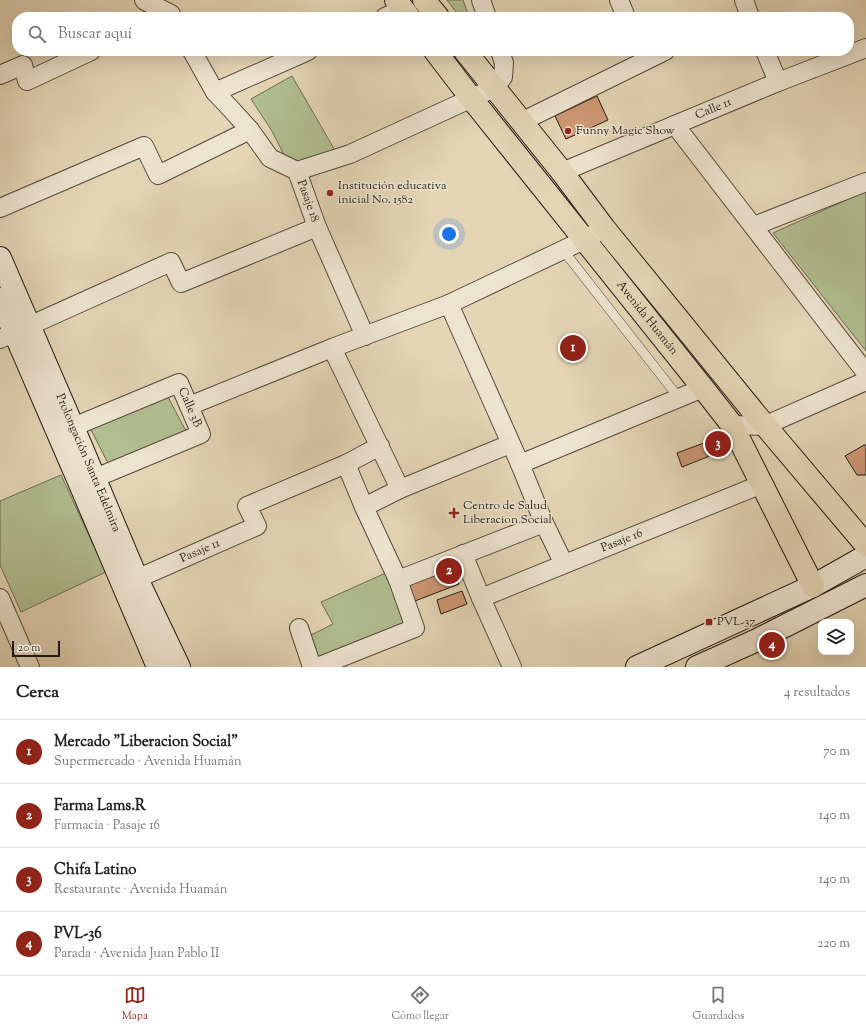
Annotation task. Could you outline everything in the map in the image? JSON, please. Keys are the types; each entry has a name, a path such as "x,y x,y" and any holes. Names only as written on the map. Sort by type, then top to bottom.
{"main road":[{"path":"424,0 434,12"},
{"name":"Avenida Huamán","path":"439,56 732,425 813,586"},
{"name":"Avenida Huamán","path":"469,56 562,172 604,228 764,426 866,545"}],"street":[{"path":"146,0 163,12"},
{"path":"481,0 485,12"},
{"path":"619,0 624,12"},
{"name":"Calle 11","path":"854,53 866,48"},
{"path":"0,75 23,65 27,80 80,56"},
{"name":"Pasaje 18","path":"195,56 215,92 250,130 270,158 297,171 317,227 365,336"},
{"path":"215,92 297,56"},
{"path":"297,171 350,154 494,88 503,77 504,63 502,56"},
{"path":"521,122 643,56"},
{"path":"767,56 778,82"},
{"name":"Calle 11","path":"562,172 778,82 845,56"},
{"path":"675,125 866,373"},
{"path":"0,208 144,146 158,175 250,130"},
{"path":"754,226 866,182"},
{"path":"15,333 172,262 181,283 317,227"},
{"path":"189,406 332,348 449,304 584,240 604,228"},
{"name":"Prolongación Santa Edelmira","path":"0,258 15,333"},
{"name":"Prolongación Santa Edelmira","path":"0,299 15,333 66,430 130,582 158,667"},
{"path":"449,304 544,522 564,564"},
{"path":"332,348 400,489"},
{"path":"732,425 764,426 866,381"},
{"name":"Calle 3B","path":"66,430 179,382 201,434 87,481"},
{"path":"520,464 703,388"},
{"path":"364,507 400,489 510,444"},
{"path":"317,667 415,628 398,580 346,464 380,446"},
{"name":"Pasaje 11","path":"130,582 257,526 247,506 346,464"},
{"name":"Pasaje 16","path":"481,598 762,484"},
{"path":"398,580 544,522"},
{"path":"463,554 512,667"},
{"path":"637,667 813,586 866,556"},
{"name":"Prolongación Santa Edelmira","path":"130,582 179,667"},
{"path":"697,667 821,609 866,585"},
{"name":"Avenida Huamán","path":"813,586 821,609"},
{"path":"0,598 30,667"},
{"path":"299,628 312,667"}],"lane":[{"path":"562,250 679,398"}],"green space":[{"path":"447,0 463,0 467,12 456,12"},
{"path":"292,76 337,154 298,164 284,155 272,131 251,99"},
{"path":"866,191 866,351 773,233"},
{"path":"168,397 188,435 110,467 90,428"},
{"path":"61,475 106,572 21,612 0,565 0,501"},
{"path":"388,572 409,627 320,664 311,635 333,624 321,602"}],"building":[{"path":"597,96 608,120 566,139 555,116"},
{"path":"720,437 725,450 682,467 677,453"},
{"path":"866,445 866,475 857,475 845,456"},
{"path":"451,565 459,584 415,601 407,583"},
{"path":"462,591 467,604 441,614 437,600"}],"place":[{"name":"Funny Magic Show","path":"568,131"},
{"name":"Institución educativa inicial No. 1582","path":"330,193"},
{"name":"Mercado \"Liberacion Social\"","path":"573,348"},
{"name":"Chifa Latino","path":"718,444"},
{"name":"Centro de Salud Liberacion Social","path":"454,513"},
{"name":"Farma Lams.R","path":"449,571"},
{"name":"PVL-37","path":"709,622"},
{"name":"PVL-36","path":"772,645"}]}
